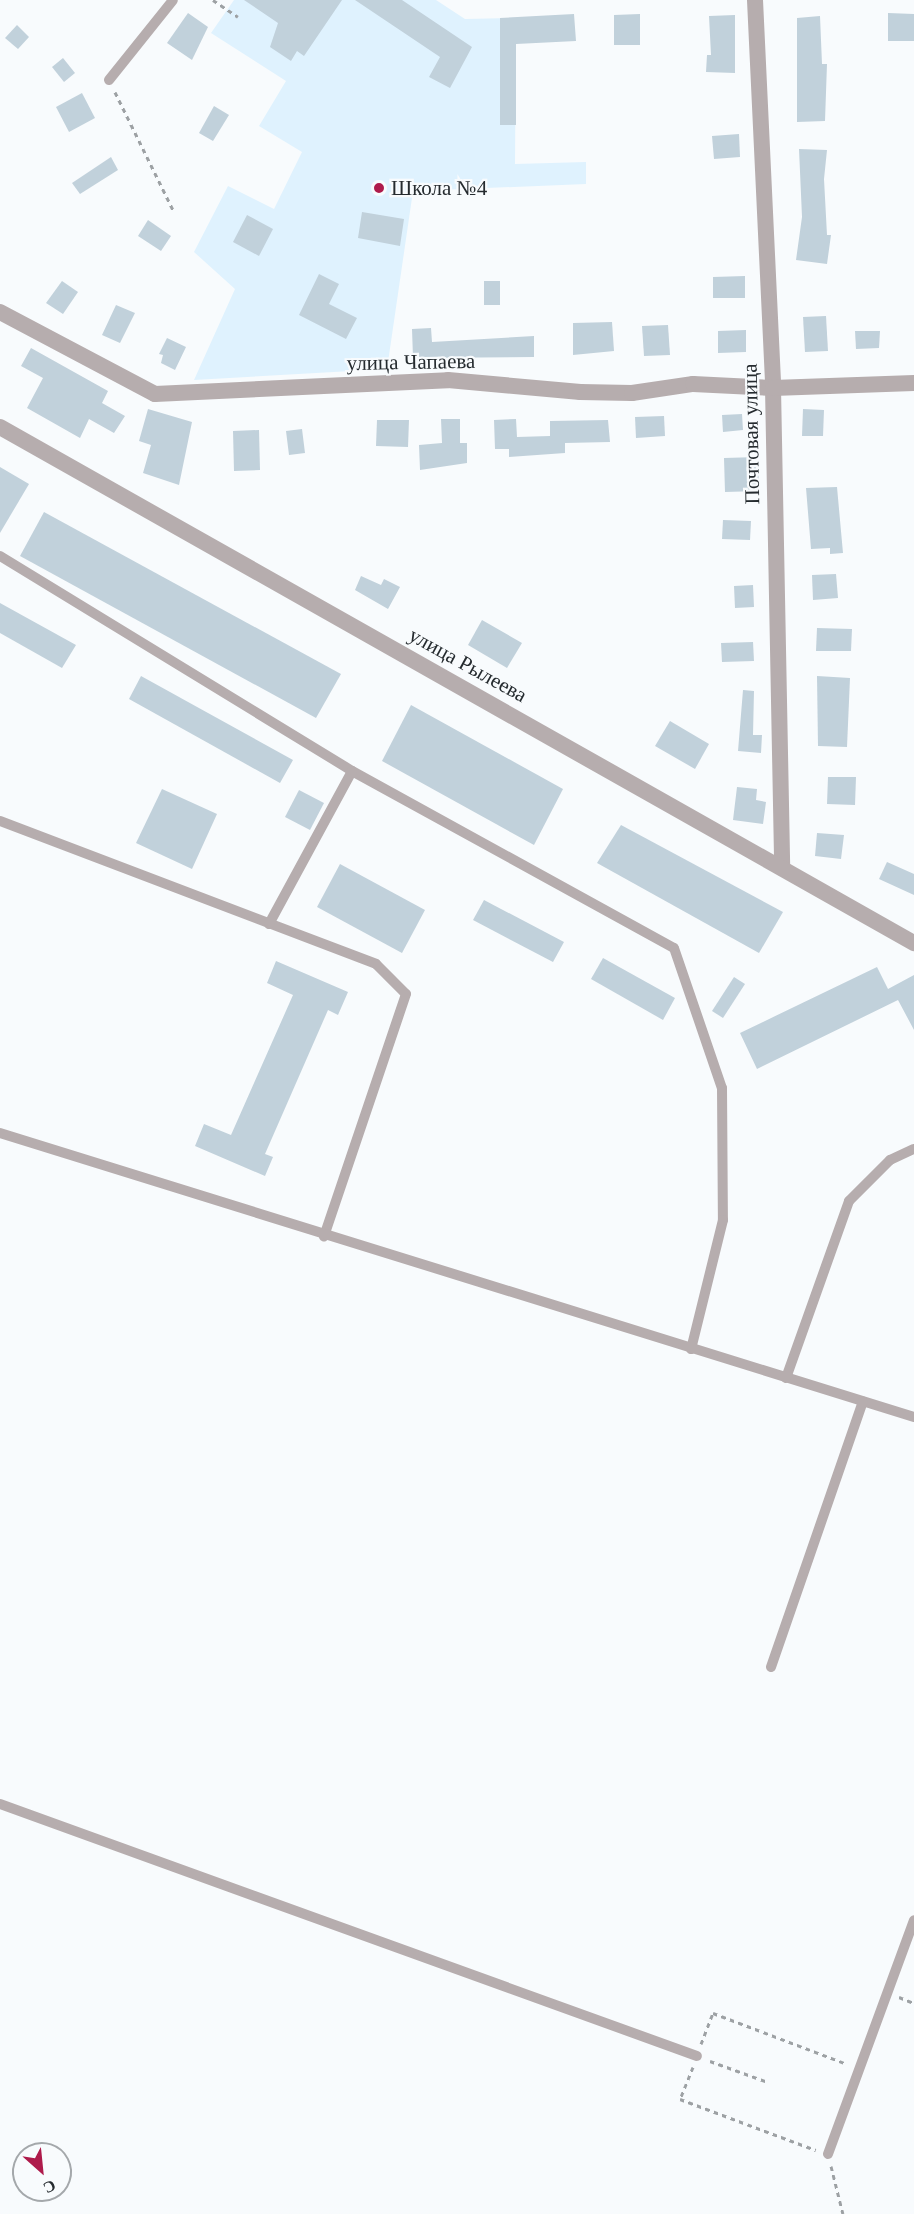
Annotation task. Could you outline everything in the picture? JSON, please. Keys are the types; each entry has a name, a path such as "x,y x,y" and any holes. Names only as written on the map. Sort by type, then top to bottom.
{"street":[{"name":"Почтовая улица","path":"755,0 772,388 782,868"},
{"name":"улица Чапаева","path":"0,312 155,394 448,380 580,393 632,393 693,384 772,388 914,383"},
{"name":"улица Рылеева","path":"0,427 914,943"}],"lane":[{"path":"109,80 173,0"},
{"path":"0,556 352,771 674,948 722,1088 723,1220 691,1349"},
{"path":"269,924 352,771"},
{"path":"0,821 376,964 406,994 324,1236"},
{"path":"0,1133 324,1236 914,1417"},
{"path":"786,1378 849,1201 890,1160 914,1149"},
{"path":"771,1667 863,1402"},
{"path":"0,1804 697,2056"},
{"path":"828,2154 914,1922"}],"path":[{"path":"213,0 238,17"},
{"path":"109,80 174,213"},
{"path":"843,2214 828,2154 680,2099 713,2013 860,2069"},
{"path":"697,2056 768,2082"}],"shaded area":[{"name":"Школа №4","path":"234,0 436,0 465,19 516,18 515,164 586,162 586,184 413,191 387,369 194,380 235,289 194,252 228,186 274,209 302,152 259,126 286,81 211,33"}],"building":[{"path":"244,0 342,0 304,56 297,51 291,61 270,47 278,23"},
{"path":"355,0 402,0 472,47 450,88 429,77 440,57"},
{"path":"188,13 208,27 192,60 167,43"},
{"path":"888,13 914,14 914,41 888,41"},
{"path":"574,14 576,41 516,44 516,125 500,125 500,18"},
{"path":"640,14 640,45 614,45 614,15"},
{"path":"735,15 735,73 706,72 707,55 711,55 709,16"},
{"path":"820,16 822,64 827,64 825,121 797,122 797,18"},
{"path":"17,25 29,37 18,49 5,38"},
{"path":"63,58 75,73 64,82 52,67"},
{"path":"82,93 95,118 69,132 56,107"},
{"path":"214,106 229,115 213,141 199,133"},
{"path":"739,134 740,157 714,159 712,136"},
{"path":"799,149 827,150 824,179 827,235 831,235 827,264 796,260 802,217"},
{"path":"111,157 118,170 80,194 72,183"},
{"path":"362,212 404,219 400,246 358,238"},
{"path":"247,215 273,229 259,256 233,242"},
{"path":"148,220 171,236 161,251 138,236"},
{"path":"319,274 339,284 329,304 357,318 346,339 299,315"},
{"path":"745,276 745,298 713,298 713,277"},
{"path":"62,281 78,292 63,314 46,303"},
{"path":"484,281 500,281 500,305 484,305"},
{"path":"116,305 135,313 120,343 102,335"},
{"path":"826,316 828,351 805,352 803,317"},
{"path":"612,322 614,351 573,355 573,323"},
{"path":"668,325 670,355 644,356 642,326"},
{"path":"431,328 432,342 534,336 534,357 413,358 412,329"},
{"path":"746,330 746,352 718,353 718,331"},
{"path":"855,331 880,331 879,348 856,349"},
{"path":"167,338 186,347 175,370 161,363 163,355 159,354"},
{"path":"31,348 108,391 102,403 125,416 114,433 89,419 80,438 27,408 43,378 21,366"},
{"path":"148,409 192,422 179,485 143,473 151,445 139,441"},
{"path":"803,409 824,410 823,436 802,436"},
{"path":"742,414 743,430 723,432 722,415"},
{"path":"664,416 665,436 636,438 635,417"},
{"path":"441,419 460,419 460,443 467,443 467,463 420,470 419,445 442,443"},
{"path":"516,419 517,437 550,436 550,421 608,420 610,442 565,443 565,453 509,457 509,449 495,449 494,420"},
{"path":"377,420 409,420 408,447 376,446"},
{"path":"302,429 305,453 289,455 286,431"},
{"path":"259,430 260,470 234,471 233,431"},
{"path":"758,457 759,491 725,492 724,458"},
{"path":"0,467 29,484 0,533"},
{"path":"837,487 843,553 830,554 830,548 811,549 806,488"},
{"path":"44,512 341,674 316,718 20,556"},
{"path":"723,520 751,521 750,540 722,539"},
{"path":"836,574 838,598 813,600 812,575"},
{"path":"361,576 381,585 384,579 400,587 388,609 355,590"},
{"path":"753,585 754,607 735,608 734,586"},
{"path":"0,603 76,645 62,668 0,633"},
{"path":"482,620 522,643 507,668 468,645"},
{"path":"817,628 852,629 851,651 816,651"},
{"path":"753,642 754,661 722,662 721,643"},
{"path":"141,676 293,760 280,783 129,699"},
{"path":"817,676 850,678 847,747 818,746"},
{"path":"743,690 754,691 753,735 762,735 761,753 738,751"},
{"path":"411,705 563,789 534,845 382,761"},
{"path":"670,721 709,744 695,769 655,746"},
{"path":"828,777 856,777 855,805 827,804"},
{"path":"737,787 757,789 756,800 766,802 763,824 733,820"},
{"path":"162,789 217,814 192,869 136,843"},
{"path":"299,790 324,803 310,830 285,817"},
{"path":"621,825 783,912 759,953 597,863"},
{"path":"817,833 844,835 841,859 815,856"},
{"path":"887,862 914,874 914,895 879,879"},
{"path":"340,864 425,910 402,953 317,907"},
{"path":"484,900 564,942 553,962 473,920"},
{"path":"603,958 675,998 663,1020 591,979"},
{"path":"276,961 348,992 338,1015 328,1010 265,1154 273,1157 265,1176 195,1146 204,1124 231,1135 293,995 267,983"},
{"path":"877,967 888,989 914,975 914,1030 898,1000 757,1069 740,1033"},
{"path":"734,977 745,984 723,1018 712,1011"}],"place":[{"name":"Школа №4","path":"379,188"}]}
